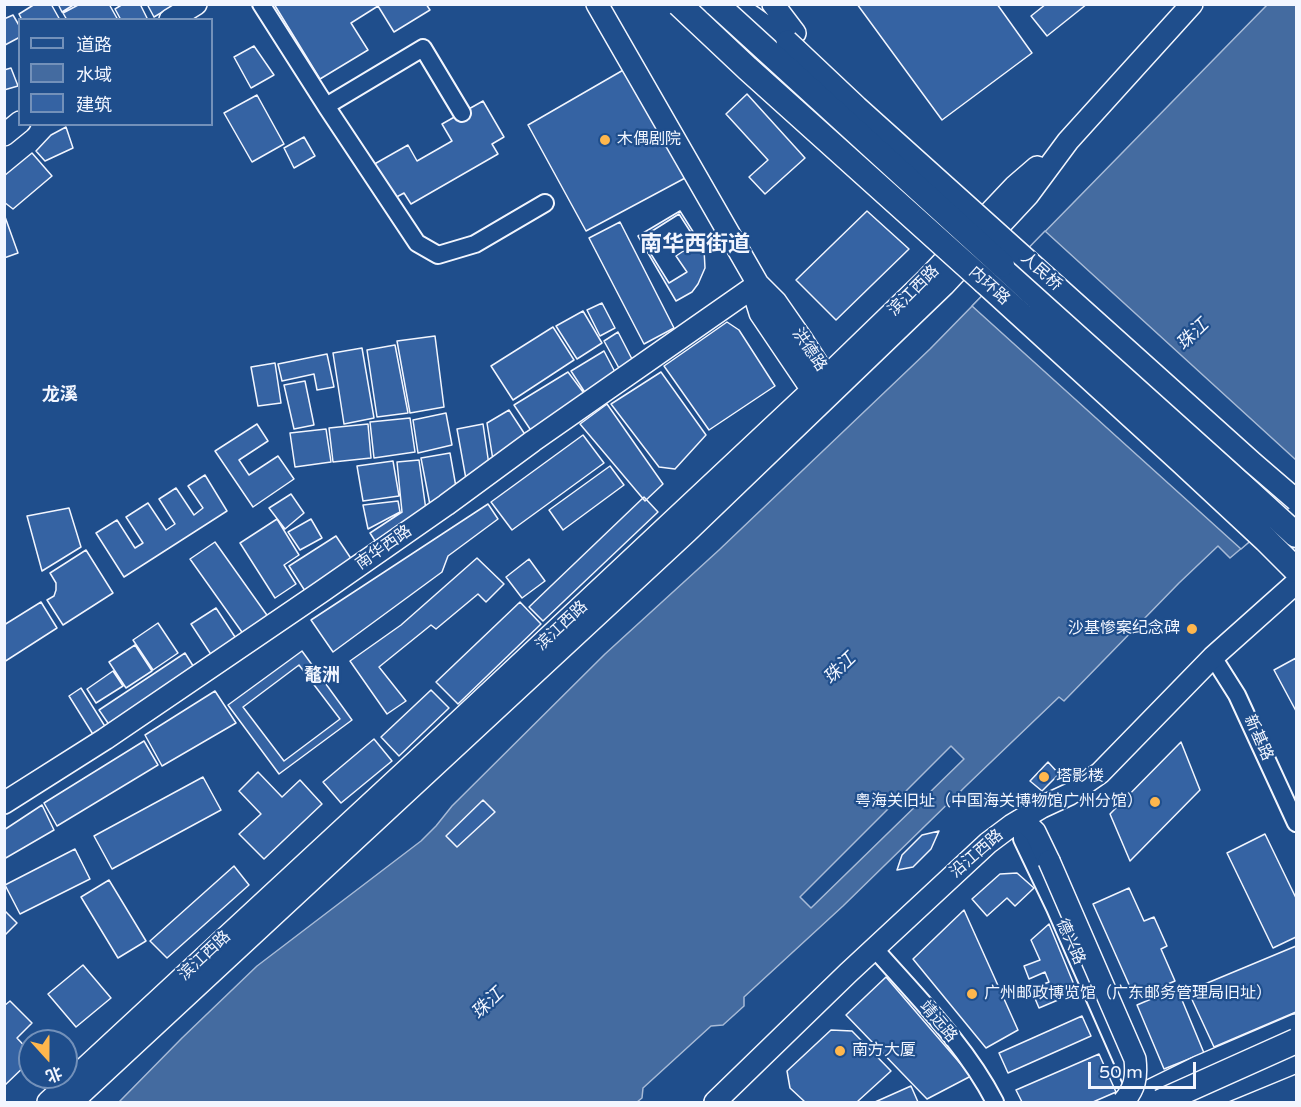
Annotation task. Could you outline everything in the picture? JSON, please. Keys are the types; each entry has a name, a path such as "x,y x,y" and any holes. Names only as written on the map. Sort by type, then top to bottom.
{"highway":[{"name":"内环路","path":"679,4 1181,461 1296,570"},
{"name":"内环路","path":"716,4 1296,535"},
{"path":"1137,1101 1296,1041"}],"main road":[{"path":"173,18 196,4"},
{"name":"洪德路","path":"597,4 758,284 776,302 822,388"},
{"path":"734,4 791,37"},
{"path":"747,4 791,37"},
{"path":"760,4 791,37"},
{"path":"773,4 791,37"},
{"name":"滨江西路","path":"48,1102 822,388 951,277 1028,195 1068,141 1192,4"},
{"name":"人民桥","path":"791,37 980,200 1035,254 1296,489"},
{"name":"人民桥","path":"791,37 857,107 1296,500"},
{"path":"4,135 18,124"},
{"name":"南华西路","path":"4,803 105,739 321,592 758,284"},
{"name":"滨江西路","path":"72,1102 609,604 822,388"},
{"name":"沿江西路","path":"715,1102 874,948 988,843 1022,819 1070,794 1100,773 1213,657 1291,597 1296,583"},
{"path":"1022,819 1035,832 1049,861 1135,1059 1136,1073 1131,1094 1137,1101 1177,1102 1296,1049"},
{"path":"1137,1101 1198,1067 1296,1024"},
{"path":"1137,1101 1296,1030"},
{"path":"1199,1102 1296,1062"},
{"path":"1227,1102 1296,1072"}],"street":[{"path":"261,4 301,59 326,106 417,243 438,255 475,244 545,203"},
{"path":"326,106 423,48 462,113"},
{"name":"新基路","path":"1213,657 1230,681 1242,704 1296,823"},
{"name":"德兴路","path":"1022,819 1022,838 1094,995 1137,1101"},
{"name":"靖远路","path":"874,948 964,1053 995,1102"}],"water":[{"name":"珠江","path":"1267,5 1296,5 1296,502 1230,558 1218,546 1064,701 1059,697 843,906 744,997 744,1006 723,1025 711,1026 643,1088 642,1098 637,1102 119,1102 257,966 421,841 452,806 605,654 719,550 930,349"}],"pier":[{"path":"1045,231 1296,460 1296,502 1241,549 972,306"},
{"path":"951,746 964,759 811,908 800,897"}],"building":[{"path":"35,4 51,4 59,18 21,18 19,14"},
{"path":"58,4 75,4 62,12"},
{"path":"80,4 109,4 117,18 66,18 63,13"},
{"path":"123,4 140,4 147,18 120,18 115,9"},
{"path":"147,4 176,4 154,17"},
{"path":"274,4 426,4 430,10 394,32 378,6 351,23 368,50 320,79"},
{"path":"857,4 997,4 1032,53 942,120"},
{"path":"1046,4 1087,4 1047,36 1031,16"},
{"path":"13,15 18,24 18,38 5,45 4,19"},
{"path":"254,46 274,75 251,88 234,57"},
{"path":"11,68 18,86 4,90 4,70"},
{"path":"625,69 687,177 586,231 528,125"},
{"path":"747,94 805,158 765,194 749,177 768,160 726,114"},
{"path":"257,95 284,144 252,162 224,113"},
{"path":"483,101 504,137 492,144 498,154 411,204 404,193 391,200 371,166 408,145 417,161 452,141 442,124"},
{"path":"66,127 73,148 45,161 36,151 51,135"},
{"path":"304,137 315,156 294,168 284,148"},
{"path":"32,153 52,176 13,209 4,202 4,176"},
{"path":"680,211 704,249 705,268 692,292 676,301 638,236"},
{"path":"867,211 909,249 836,320 796,280"},
{"path":"4,214 18,253 4,258"},
{"path":"679,214 697,242 676,256 687,272 669,283 641,238"},
{"path":"620,222 674,328 644,344 589,238"},
{"path":"602,303 615,328 600,336 587,310"},
{"path":"583,311 602,343 577,359 556,326"},
{"path":"727,322 739,330 775,386 709,430 664,366"},
{"path":"553,327 574,360 513,400 491,366"},
{"path":"618,332 633,361 620,370 604,341"},
{"path":"435,336 444,407 410,413 397,341"},
{"path":"395,345 408,413 377,417 367,350"},
{"path":"362,348 374,418 344,424 333,353"},
{"path":"604,351 616,374 586,394 571,371"},
{"path":"327,354 334,387 317,390 314,374 282,381 278,364"},
{"path":"275,363 281,403 258,406 251,367"},
{"path":"568,372 586,396 532,432 514,405"},
{"path":"661,372 706,435 675,469 659,467 611,404"},
{"path":"305,381 314,425 294,429 284,385"},
{"path":"607,404 663,484 645,501 580,424"},
{"path":"509,410 526,436 493,460 487,423"},
{"path":"446,413 452,445 418,453 413,420"},
{"path":"410,418 415,452 374,458 370,422"},
{"path":"257,424 268,441 239,460 249,475 278,456 294,479 253,507 215,451"},
{"path":"368,424 371,458 333,462 329,428"},
{"path":"483,424 489,465 466,479 457,429"},
{"path":"326,429 331,462 295,467 290,433"},
{"path":"583,435 604,463 512,530 491,502"},
{"path":"450,453 456,487 430,505 421,458"},
{"path":"419,460 426,510 377,544 370,533 402,512 397,462"},
{"path":"393,461 399,496 363,501 357,466"},
{"path":"610,466 624,485 563,530 549,510"},
{"path":"205,475 227,511 124,577 96,533 117,520 135,548 143,543 126,517 148,503 166,530 175,524 159,499 176,488 194,515 203,508 188,486"},
{"path":"291,494 304,513 285,529 269,508"},
{"path":"644,497 658,512 543,621 529,607"},
{"path":"398,501 400,512 368,529 363,505"},
{"path":"488,504 498,519 448,556 442,572 333,652 311,620"},
{"path":"69,508 81,547 42,571 27,516"},
{"path":"277,519 299,555 284,565 296,584 275,598 240,543"},
{"path":"311,519 322,538 300,550 288,532"},
{"path":"336,536 354,563 307,594 289,566"},
{"path":"215,542 269,618 244,635 190,559"},
{"path":"86,550 113,593 63,625 47,600 54,596 56,590 56,583 50,573"},
{"path":"477,558 504,584 486,602 478,594 436,629 431,625 379,667 406,701 387,714 350,661 401,625"},
{"path":"529,559 545,581 522,598 506,577"},
{"path":"41,602 57,628 4,662 4,625"},
{"path":"520,602 541,624 458,704 436,682"},
{"path":"216,608 237,640 212,656 191,624"},
{"path":"158,623 178,653 153,670 133,640"},
{"path":"135,645 152,671 126,688 109,662"},
{"path":"302,651 352,720 279,774 228,705"},
{"path":"185,653 195,669 110,726 99,710"},
{"path":"1296,658 1296,711 1274,670"},
{"path":"299,665 340,719 284,761 243,707"},
{"path":"113,671 123,686 96,703 87,689"},
{"path":"81,688 106,728 94,736 69,696"},
{"path":"431,690 449,708 399,756 381,737"},
{"path":"215,691 236,723 162,766 145,735"},
{"path":"374,739 392,761 341,803 323,782"},
{"path":"144,741 158,765 57,826 44,803"},
{"name":"粤海关旧址（中国海关博物馆广州分馆）","path":"1181,742 1200,790 1130,861 1110,814"},
{"name":"塔影楼","path":"1048,762 1059,774 1042,791 1030,781"},
{"path":"258,772 282,797 300,780 322,804 264,859 239,834 261,814 239,791"},
{"path":"203,777 221,810 112,869 94,836"},
{"path":"483,800 495,812 457,847 446,836"},
{"path":"42,805 54,830 4,859 4,830"},
{"path":"939,831 931,849 913,867 897,870 902,855 922,835"},
{"path":"1265,834 1296,898 1296,937 1273,948 1227,853"},
{"path":"75,849 90,879 20,914 5,885"},
{"path":"234,866 249,885 167,958 150,941"},
{"path":"1017,873 1034,888 1015,906 1007,898 987,916 972,899 1000,874"},
{"path":"109,880 146,941 118,958 81,897"},
{"path":"1129,888 1144,921 1154,917 1167,946 1161,949 1175,981 1135,998 1093,904"},
{"path":"4,910 17,923 4,936"},
{"name":"广州邮政博览馆（广东邮务管理局旧址）","path":"964,910 1018,1030 986,1048 913,959"},
{"path":"1049,924 1077,992 1039,1008 1031,989 1049,982 1045,972 1029,979 1024,966 1040,960 1031,940"},
{"path":"1296,946 1296,1012 1214,1047 1188,991"},
{"path":"83,965 111,998 76,1027 48,994"},
{"path":"886,977 971,1076 927,1099 846,1015"},
{"path":"1177,988 1204,1053 1164,1069 1137,1005"},
{"path":"10,1001 32,1023 26,1029 18,1029 18,1073 4,1086 4,1006"},
{"path":"1082,1016 1091,1036 1008,1073 999,1053"},
{"name":"南方大厦","path":"831,1030 852,1031 891,1071 859,1102 805,1102 790,1088 787,1071"},
{"path":"1099,1054 1116,1092 1093,1102 1022,1102 1016,1090"},
{"path":"911,1086 918,1102 875,1102"}],"place":[{"name":"木偶剧院","path":"605,140"},
{"name":"沙基惨案纪念碑","path":"1192,629"},
{"name":"塔影楼","path":"1044,777"},
{"name":"粤海关旧址（中国海关博物馆广州分馆）","path":"1155,802"},
{"name":"广州邮政博览馆（广东邮务管理局旧址）","path":"972,994"},
{"name":"南方大厦","path":"840,1051"}],"district":[{"name":"南华西街道","path":"695,245"},
{"name":"龙溪","path":"60,395"},
{"name":"鼇洲","path":"322,676"}]}
